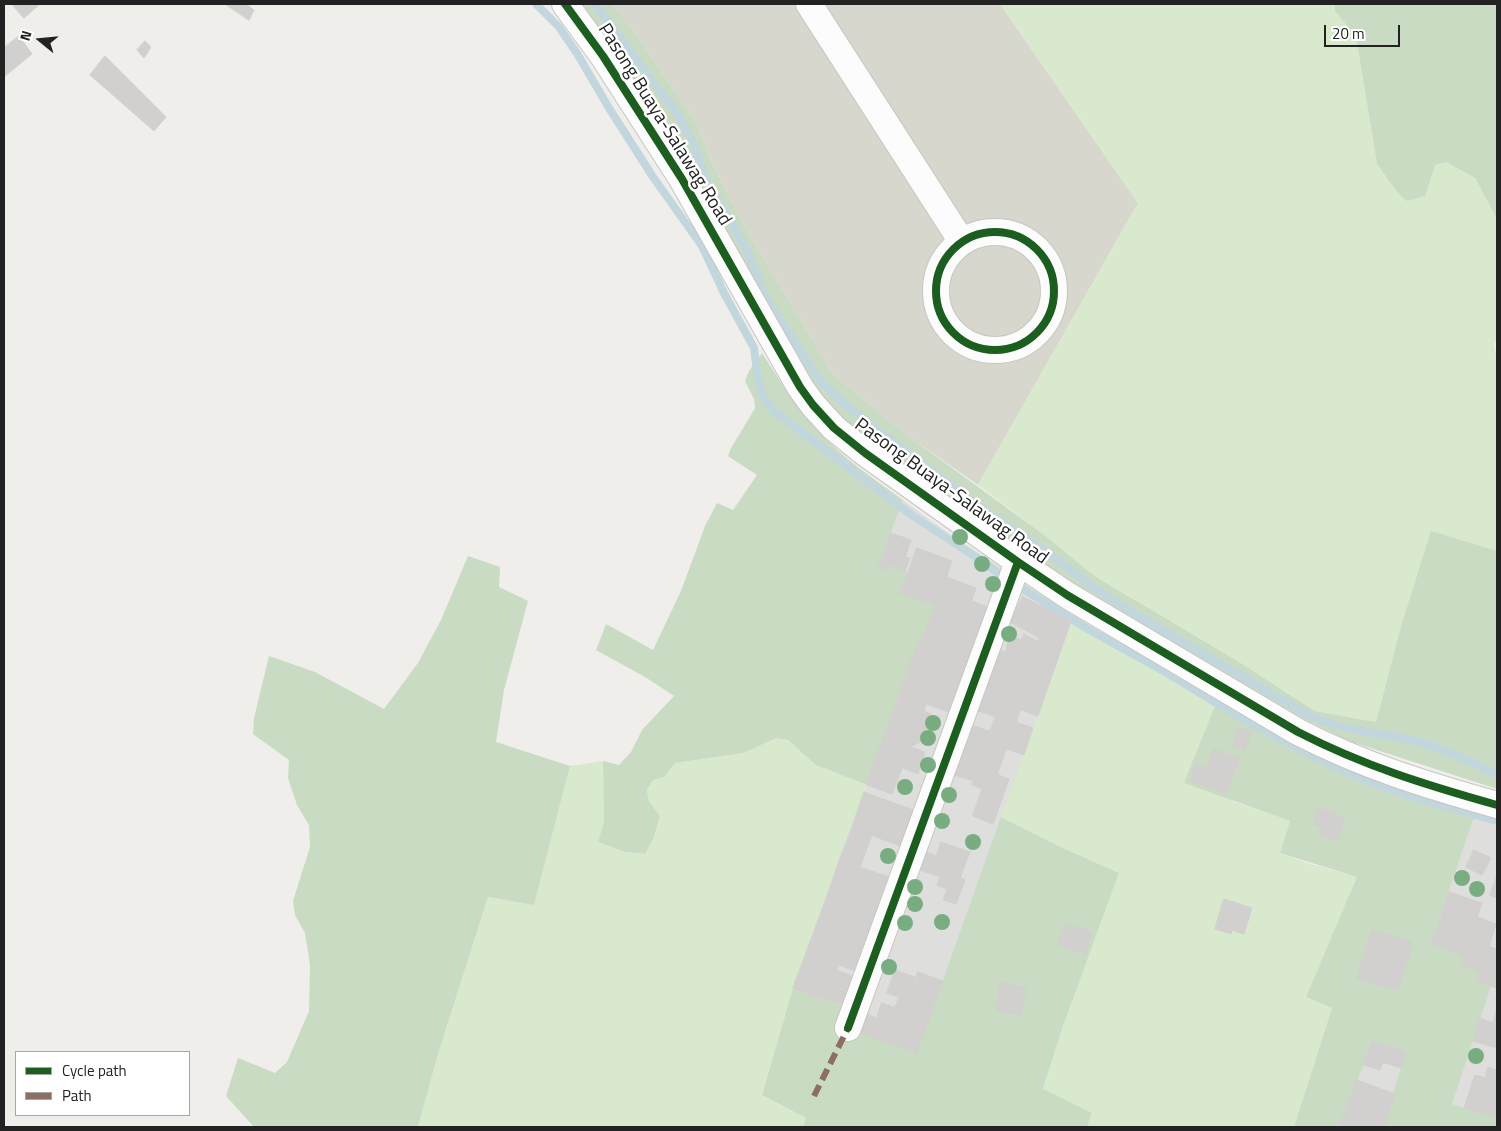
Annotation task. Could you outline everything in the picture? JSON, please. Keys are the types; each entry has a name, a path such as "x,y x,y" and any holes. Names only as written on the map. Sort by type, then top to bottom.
{"street":[{"name":"Pasong Buaya-Salawag Road","path":"565,4 603,56 682,179 800,387 834,428 865,453 1067,595 1298,732 1338,752 1389,772 1497,805"},
{"path":"809,4 962,242"},
{"path":"999,231 1018,236 1034,246 1047,261 1053,280 1054,299 1048,318 1036,334 1020,345 1001,350 982,349 964,341 949,329 940,312 936,292 939,273 948,256 962,242 980,234 999,231"},
{"path":"848,1028 1018,562"}],"shaded area":[{"path":"613,4 1000,4 1138,203 978,485 908,436 833,374 751,238 711,162 698,126"},
{"path":"903,500 944,530 1074,616 917,1053 860,1033 867,1014 793,988 919,641 935,606 900,593 908,572 890,565 887,571 878,568"},
{"path":"1476,811 1497,816 1497,1118 1451,1104 1490,986 1476,981 1479,972 1461,965 1431,944"},
{"path":"1372,1041 1407,1052 1384,1127 1339,1127"}],"green space":[{"path":"577,4 613,4 646,49 698,126 711,162 751,238 833,374 908,436 1043,534 1096,577 1242,664 1315,711 1376,722 1401,626 1431,531 1497,551 1497,789 1349,741 1273,704 1081,590 1023,550 943,490 848,426 825,405"},
{"path":"1000,4 1335,4 1335,11 1356,37 1377,164 1435,165 1446,162 1475,178 1497,219 1497,338 1494,344 1497,360 1497,551 1431,532 1401,626 1376,722 1315,711 1096,577 978,485 1138,203"},
{"path":"1335,4 1497,4 1497,219 1475,178 1446,162 1435,165 1425,196 1407,201 1398,193 1377,164 1356,37 1335,11"},
{"path":"762,353 796,404 828,442 903,500 878,568 887,571 889,565 908,572 900,593 936,606 922,643 919,642 867,785 816,765 788,740 776,738 744,753 675,763 664,777 653,780 647,790 649,801 660,816 654,837 645,854 625,852 598,842 604,822 603,761 619,765 631,752 642,730 674,696 645,677 596,650 606,624 653,650 681,591 705,526 717,503 733,510 757,475 728,456 755,408 754,399 745,381 749,371"},
{"path":"468,556 500,567 499,587 528,601 504,690 496,742 570,766 534,905 488,897 438,1054 418,1127 254,1127 226,1096 238,1058 275,1073 287,1062 309,1011 310,965 305,933 295,915 293,901 310,847 309,825 297,805 288,778 289,760 253,734 254,718 269,656 315,672 384,709 418,663 441,620"},
{"path":"1074,616 1218,699 1232,801 1290,821 1280,853 1358,877 1306,997 1332,1008 1294,1127 1087,1127 1092,1113 1043,1090 1062,1029 1119,873 1001,817"},
{"path":"1218,699 1476,811 1431,944 1464,956 1461,965 1479,972 1476,981 1491,986 1452,1104 1497,1118 1497,1127 1384,1127 1406,1052 1373,1041 1339,1127 1294,1127 1332,1008 1306,997 1357,877 1280,853 1290,821 1184,783"},
{"path":"776,738 788,740 816,765 867,785 793,988 762,1095 806,1118 803,1127 418,1127 438,1054 488,897 534,905 570,766 603,761 604,822 599,842 625,852 645,854 654,837 660,816 649,801 647,790 653,780 664,777 675,763 744,753"},
{"path":"1001,817 1119,873 1062,1029 1043,1089 1092,1113 1087,1127 803,1127 806,1118 762,1095 793,988 867,1014 861,1033 917,1053"}],"building":[{"path":"12,4 40,4 24,18"},
{"path":"225,4 246,4 254,10 249,20"},
{"path":"19,36 32,54 5,76 4,48"},
{"path":"145,41 151,47 144,58 137,50"},
{"path":"105,56 166,117 154,131 90,75"},
{"path":"891,533 911,540 905,557 910,558 905,571 889,565 887,571 878,568"},
{"path":"917,548 952,561 945,581 910,568"},
{"path":"910,568 945,581 936,606 900,593"},
{"path":"946,577 976,588 953,654 922,643"},
{"path":"1023,597 1053,612 1040,638 1010,622"},
{"path":"972,601 990,608 965,675 942,667 948,652 953,654"},
{"path":"1053,612 1071,621 1060,653 1038,641"},
{"path":"1024,634 1044,645 1031,682 1011,675"},
{"path":"1010,636 1022,640 1004,693 986,687 998,649 1005,652"},
{"path":"919,641 948,652 942,667 913,657"},
{"path":"1044,645 1060,653 1046,693 1029,687"},
{"path":"913,657 965,675 951,713 900,694"},
{"path":"1011,675 1031,682 1024,701 1004,693"},
{"path":"986,687 1004,693 996,717 978,711"},
{"path":"1029,687 1046,693 1038,716 1021,710"},
{"path":"1004,693 1024,701 1018,717 998,710"},
{"path":"900,694 926,704 924,711 931,714 922,741 910,747 884,737"},
{"path":"998,710 1018,717 1014,729 994,721"},
{"path":"994,721 1014,729 1009,742 989,735"},
{"path":"1016,722 1033,728 1024,755 1007,749"},
{"path":"969,724 991,732 986,745 965,737"},
{"path":"1239,728 1252,732 1245,750 1233,746"},
{"path":"989,735 1009,742 997,775 978,767"},
{"path":"884,737 925,752 918,774 876,758"},
{"path":"965,737 986,745 973,781 951,774"},
{"path":"1213,749 1239,758 1226,794 1190,781 1196,764 1207,767"},
{"path":"876,758 902,768 892,794 867,785"},
{"path":"978,767 1009,779 1003,796 972,785"},
{"path":"982,789 1003,796 993,824 973,816"},
{"path":"864,792 916,811 903,847 852,828"},
{"path":"1319,808 1345,818 1337,840 1319,834 1321,827 1313,824"},
{"path":"852,828 872,835 860,867 840,859"},
{"path":"941,842 970,852 960,878 965,880 956,904 943,900 947,889 937,885 940,877 920,870 927,852 936,856"},
{"path":"1474,850 1491,858 1482,875 1466,867"},
{"path":"840,859 860,867 850,895 830,888"},
{"path":"860,867 892,878 882,906 850,895"},
{"path":"1497,876 1497,898 1490,895"},
{"path":"830,888 882,906 870,940 818,921"},
{"path":"1449,892 1482,903 1472,933 1439,922"},
{"path":"1224,899 1252,908 1244,934 1232,930 1231,934 1215,929"},
{"path":"1478,917 1496,924 1491,940 1472,933"},
{"path":"818,921 851,933 837,970 804,959"},
{"path":"1439,922 1472,933 1464,956 1431,944"},
{"path":"1065,924 1092,932 1086,954 1058,945"},
{"path":"1372,930 1413,942 1398,991 1357,978"},
{"path":"851,933 870,940 858,972 839,965"},
{"path":"1472,933 1491,940 1479,972 1461,965"},
{"path":"1488,946 1497,949 1497,988 1476,981"},
{"path":"804,959 825,966 814,996 793,988"},
{"path":"825,966 856,977 847,1003 840,1004 814,996"},
{"path":"895,970 917,978 905,1011 895,1007 899,997 887,993"},
{"path":"918,972 943,981 929,1020 905,1011"},
{"path":"1001,982 1026,988 1020,1015 996,1010"},
{"path":"882,1003 929,1020 917,1053 860,1033 867,1014 876,1018"},
{"path":"1497,1008 1497,1048 1473,1041 1480,1018 1493,1023"},
{"path":"1372,1041 1388,1046 1380,1070 1364,1065"},
{"path":"1388,1046 1407,1052 1401,1068 1382,1062"},
{"path":"1488,1067 1497,1070 1497,1118 1464,1108 1475,1075 1485,1078"},
{"path":"1357,1080 1395,1094 1384,1127 1348,1127 1340,1125"}],"waterway":[{"path":"536,4 559,27 653,177 702,246 724,293 754,348 758,379 763,397 774,411 913,516 1002,576 1093,632 1167,673 1243,719 1314,757 1374,784 1418,799 1497,821"},
{"path":"595,4 677,114 694,144 706,179 748,253 766,298 821,382 847,406 985,511 1049,554 1090,585 1128,610 1301,711 1314,718 1342,727 1436,747 1497,775"}],"marked path":[{"path":"814,1096 848,1028"}],"cycle path":[{"path":"565,4 603,56 682,179 800,387 834,428 865,453 1067,595 1298,732 1371,765 1497,805"},
{"path":"995,232 1017,237 1037,249 1049,269 1054,291 1049,313 1037,333 1017,345 995,350 973,345 953,333 941,313 936,291 941,269 953,249 973,237 995,232"},
{"path":"848,1028 1018,562"}]}
